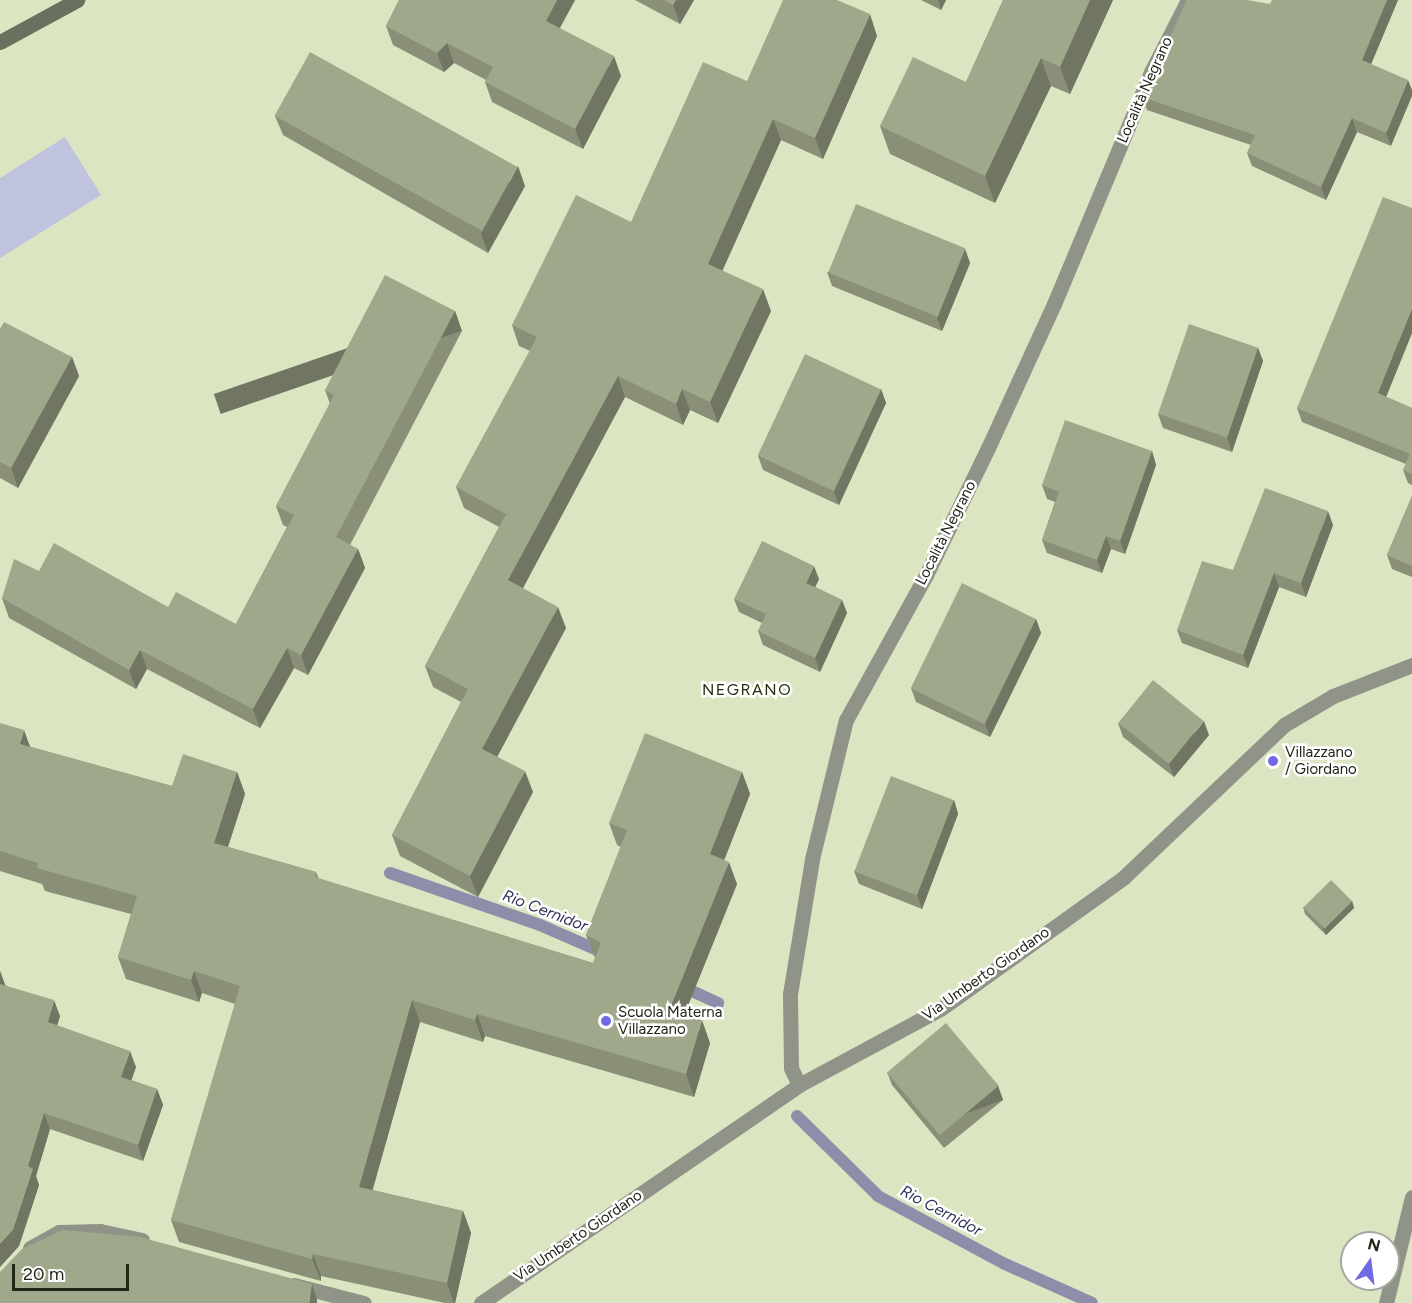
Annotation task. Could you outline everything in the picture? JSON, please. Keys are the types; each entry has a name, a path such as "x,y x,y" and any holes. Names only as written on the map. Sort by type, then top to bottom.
{"main road":[{"path":"0,42 77,0"}],"street":[{"name":"Località Negrano","path":"799,1085 790,1068 790,994 812,859 846,720 926,575 988,448 1054,304 1151,72 1188,0"},
{"name":"Via Umberto Giordano","path":"481,1303 799,1085 942,1008 1124,877 1284,725 1334,696 1412,665"},
{"path":"1386,1303 1412,1197"},
{"path":"21,1257 34,1244 59,1232 99,1231 154,1244"},
{"path":"273,1280 364,1303"}],"shaded area":[{"path":"65,137 101,195 0,258 0,178"}],"building":[{"path":"399,0 557,0 546,21 614,56 575,129 485,82 493,67 447,43 437,53 386,26"},
{"path":"664,0 676,0 673,5"},
{"path":"783,0 837,0 870,14 815,138 773,119 708,264 763,289 710,402 682,389 676,404 618,376 508,580 558,607 482,749 525,771 470,876 392,835 468,689 425,666 506,514 456,487 537,337 512,325 576,195 631,222 703,62 747,81"},
{"path":"1003,0 1090,0 1060,67 1041,58 985,176 880,126 913,57 966,82"},
{"path":"1187,0 1247,0 1270,4 1272,0 1387,0 1362,60 1408,80 1386,133 1352,118 1321,187 1247,153 1255,135 1142,97"},
{"path":"310,52 517,167 482,231 275,116"},
{"path":"1383,197 1412,208 1412,308 1378,393 1412,408 1412,474 1403,470 1410,454 1297,408"},
{"path":"856,204 965,248 938,317 828,273"},
{"path":"385,275 455,311 336,537 358,549 301,655 287,648 253,709 140,650 129,670 2,598 14,559 39,571 54,543 168,607 176,592 236,624 294,515 276,506 334,395 325,390"},
{"path":"4,322 72,357 11,468 0,462 0,329"},
{"path":"1189,324 1258,348 1227,438 1158,414"},
{"path":"805,354 881,389 834,491 758,456"},
{"path":"1065,420 1152,451 1120,541 1106,536 1097,560 1042,540 1059,492 1042,485"},
{"path":"1265,488 1328,511 1301,583 1274,573 1243,655 1177,630 1202,561 1233,570"},
{"path":"1412,496 1412,566 1387,555"},
{"path":"762,541 814,566 806,583 842,600 815,658 758,631 766,614 734,599"},
{"path":"962,583 1036,619 984,724 911,688"},
{"path":"1153,680 1204,721 1169,764 1118,723"},
{"path":"0,723 24,730 20,744 172,786 183,754 237,772 214,843 316,872 315,877 593,963 601,943 586,935 627,830 609,823 645,733 742,772 710,854 729,862 669,1011 702,1020 686,1074 477,1014 475,1020 412,1000 359,1187 463,1211 447,1283 313,1254 312,1259 171,1220 240,986 194,971 191,980 118,957 137,896 37,868 38,863 0,851"},
{"path":"891,776 954,800 917,895 854,871"},
{"path":"1331,880 1352,901 1325,929 1303,908"},
{"path":"0,984 54,1000 48,1022 130,1051 121,1077 157,1089 138,1145 44,1113 28,1166 33,1169 13,1230 0,1244"},
{"path":"946,1023 999,1086 940,1135 887,1072"},
{"path":"63,1230 140,1237 312,1284 309,1303 0,1303 0,1272 22,1249"}],"waterway":[{"name":"Rio Cernidor","path":"390,873 540,925 604,953"},
{"name":"Rio Cernidor","path":"681,986 718,1003"},
{"name":"Rio Cernidor","path":"797,1116 878,1196 1005,1264 1092,1303"}],"place":[{"name":"Villazzano / Giordano","path":"1273,761"},
{"name":"Scuola Materna Villazzano","path":"606,1021"}],"district":[{"name":"NEGRANO","path":"747,690"}]}
